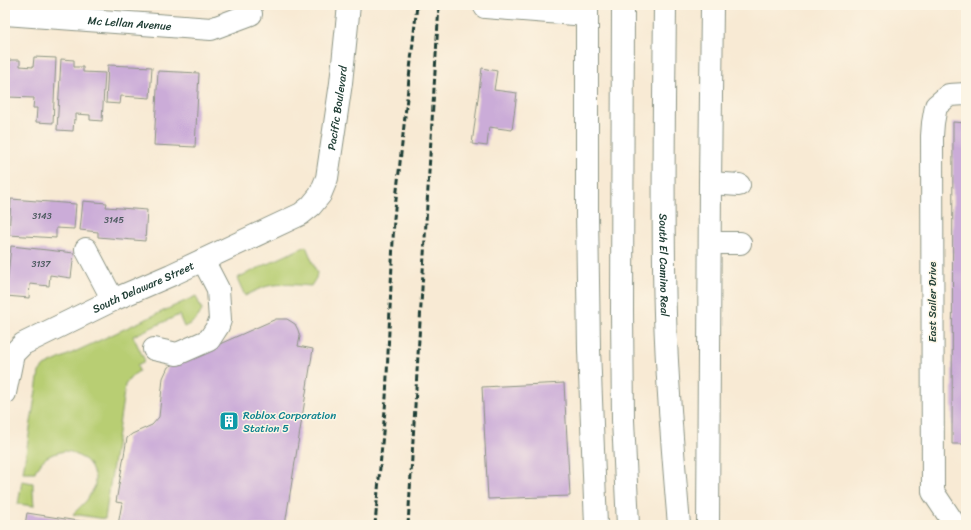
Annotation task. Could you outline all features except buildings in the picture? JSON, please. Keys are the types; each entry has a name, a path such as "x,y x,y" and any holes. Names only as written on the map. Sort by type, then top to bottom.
{"main road":[{"name":"Pacific Boulevard","path":"311,206 320,196 327,178 349,5"},
{"path":"623,5 622,320 623,420 628,525"},
{"name":"South El Camino Real","path":"665,5 664,205 666,366 679,525"},
{"path":"708,525 712,5"},
{"path":"485,7 587,10 589,342 596,525"},
{"name":"Mc Lellan Avenue","path":"5,14 211,29 251,14"},
{"name":"East Sailer Drive","path":"955,525 933,492 926,401 927,136 933,123 936,106 949,95 966,94"},
{"path":"710,183 739,185"},
{"name":"South Delaware Street","path":"5,393 9,354 23,344 113,300 301,214 311,206"},
{"path":"710,243 740,243"},
{"path":"86,249 113,300"},
{"path":"154,349 176,354 209,340 218,326 220,320 218,289 203,260"}],"green space":[{"path":"306,246 317,273 311,286 290,284 273,285 262,288 245,296 237,278"},
{"path":"196,296 202,310 197,318 190,324 184,327 179,315 133,336 145,361 137,365 139,371 132,376 125,385 105,519 73,514 87,500 95,486 95,477 86,460 71,452 64,451 47,457 42,461 35,472 23,472 39,372 44,366"},
{"path":"22,481 33,483 34,506 18,504"}],"railway":[{"path":"375,525 386,398 394,218 417,5"},
{"path":"408,525 439,5"}],"place":[{"name":"Roblox Corporation Station 5","path":"229,421"}]}
